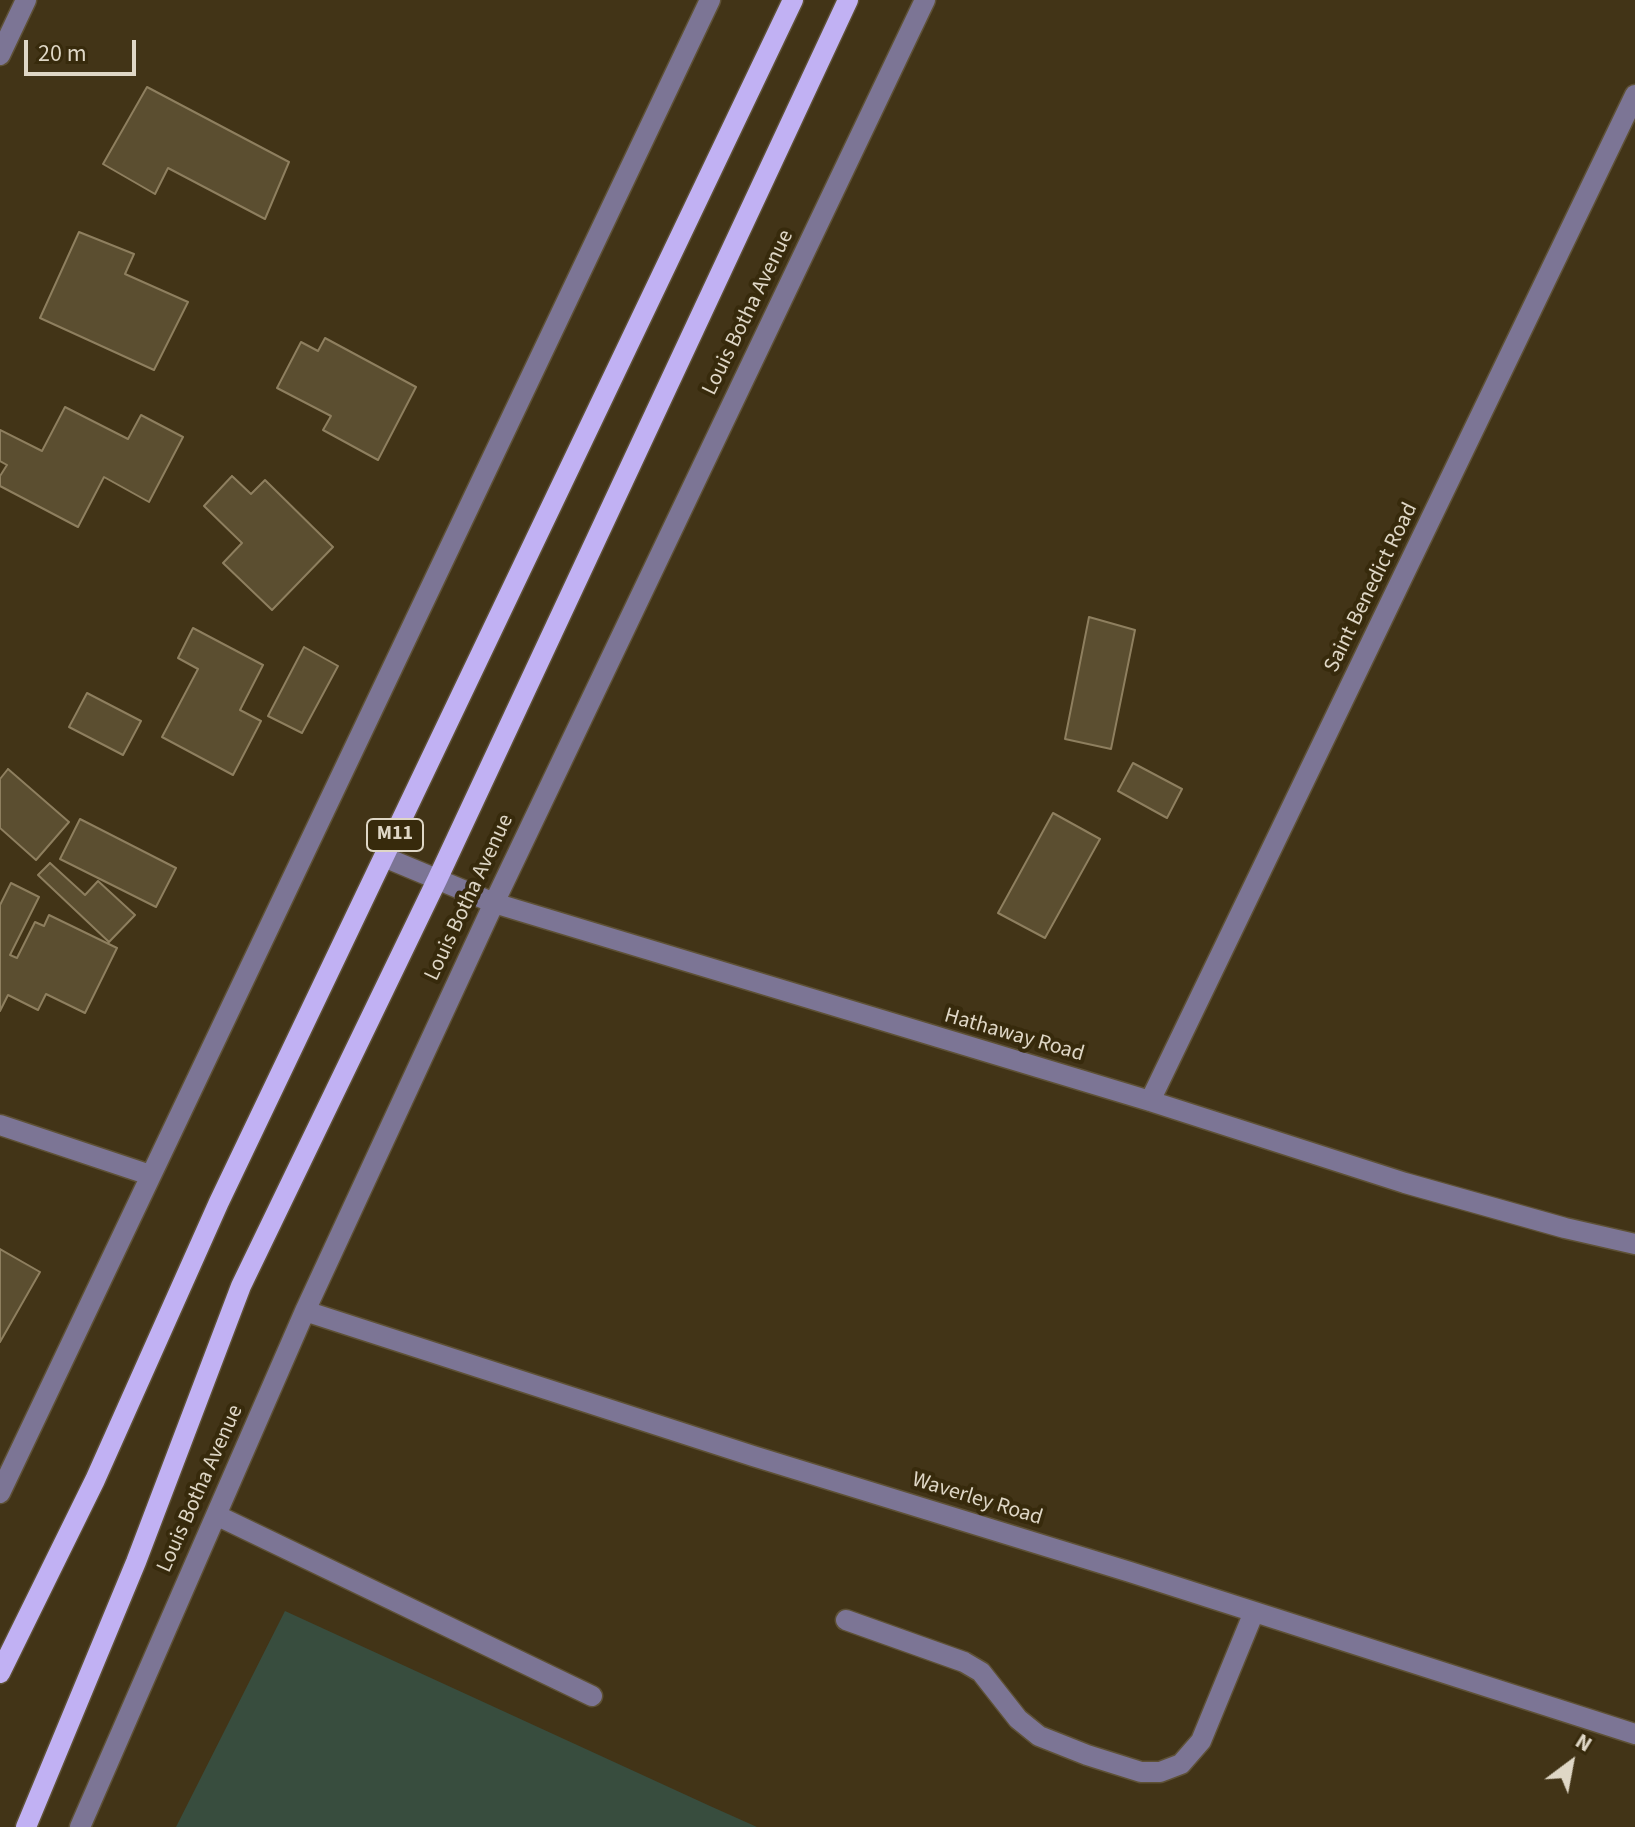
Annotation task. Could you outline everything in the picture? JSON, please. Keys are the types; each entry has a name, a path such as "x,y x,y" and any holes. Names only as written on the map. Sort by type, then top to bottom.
{"main road":[{"name":"M11","path":"0,1673 95,1480 219,1202 793,0"},
{"name":"Louis Botha Avenue","path":"26,1827 136,1562 241,1286 437,880 848,0"}],"street":[{"path":"0,55 26,0"},
{"path":"0,1493 710,0"},
{"name":"Louis Botha Avenue","path":"80,1827 305,1311 494,903 925,0"},
{"name":"Saint Benedict Road","path":"1150,1101 1635,95"},
{"name":"Hathaway Road","path":"384,857 494,903 1150,1101 1405,1183 1565,1228 1635,1244"},
{"path":"0,1125 150,1175"},
{"name":"Waverley Road","path":"305,1311 1635,1734"},
{"path":"216,1515 592,1696"},
{"path":"846,1620 981,1672 1018,1719 1039,1736 1141,1772 1160,1772 1181,1764 1201,1741 1254,1612"}],"green space":[{"path":"285,1611 710,1806 757,1827 176,1827"}],"building":[{"path":"147,87 289,162 265,219 168,168 155,194 103,164"},
{"path":"79,232 134,254 125,274 188,302 154,370 40,318"},
{"path":"325,338 416,387 378,460 323,430 331,416 277,388 301,342 318,351"},
{"path":"65,407 128,439 141,415 183,437 149,502 104,477 78,527 0,486 0,476 7,465 0,461 0,430 42,451"},
{"path":"232,476 251,494 265,480 333,547 272,610 223,563 242,543 204,506"},
{"path":"1089,617 1135,630 1111,749 1065,739"},
{"path":"193,628 263,665 240,710 261,721 233,775 162,737 198,669 178,658"},
{"path":"304,647 338,666 302,733 268,716"},
{"path":"87,693 141,721 123,755 69,727"},
{"path":"1133,763 1182,789 1167,818 1118,791"},
{"path":"8,769 69,822 36,860 0,828 0,779"},
{"path":"1053,813 1100,839 1045,938 998,913"},
{"path":"80,819 176,868 156,907 60,859"},
{"path":"50,863 85,895 98,881 135,915 109,942 38,875"},
{"path":"11,883 39,897 10,955 17,958 35,922 44,926 49,915 117,948 85,1013 46,994 38,1010 8,995 0,1011 0,905"},
{"path":"0,1249 40,1272 0,1342"}]}
